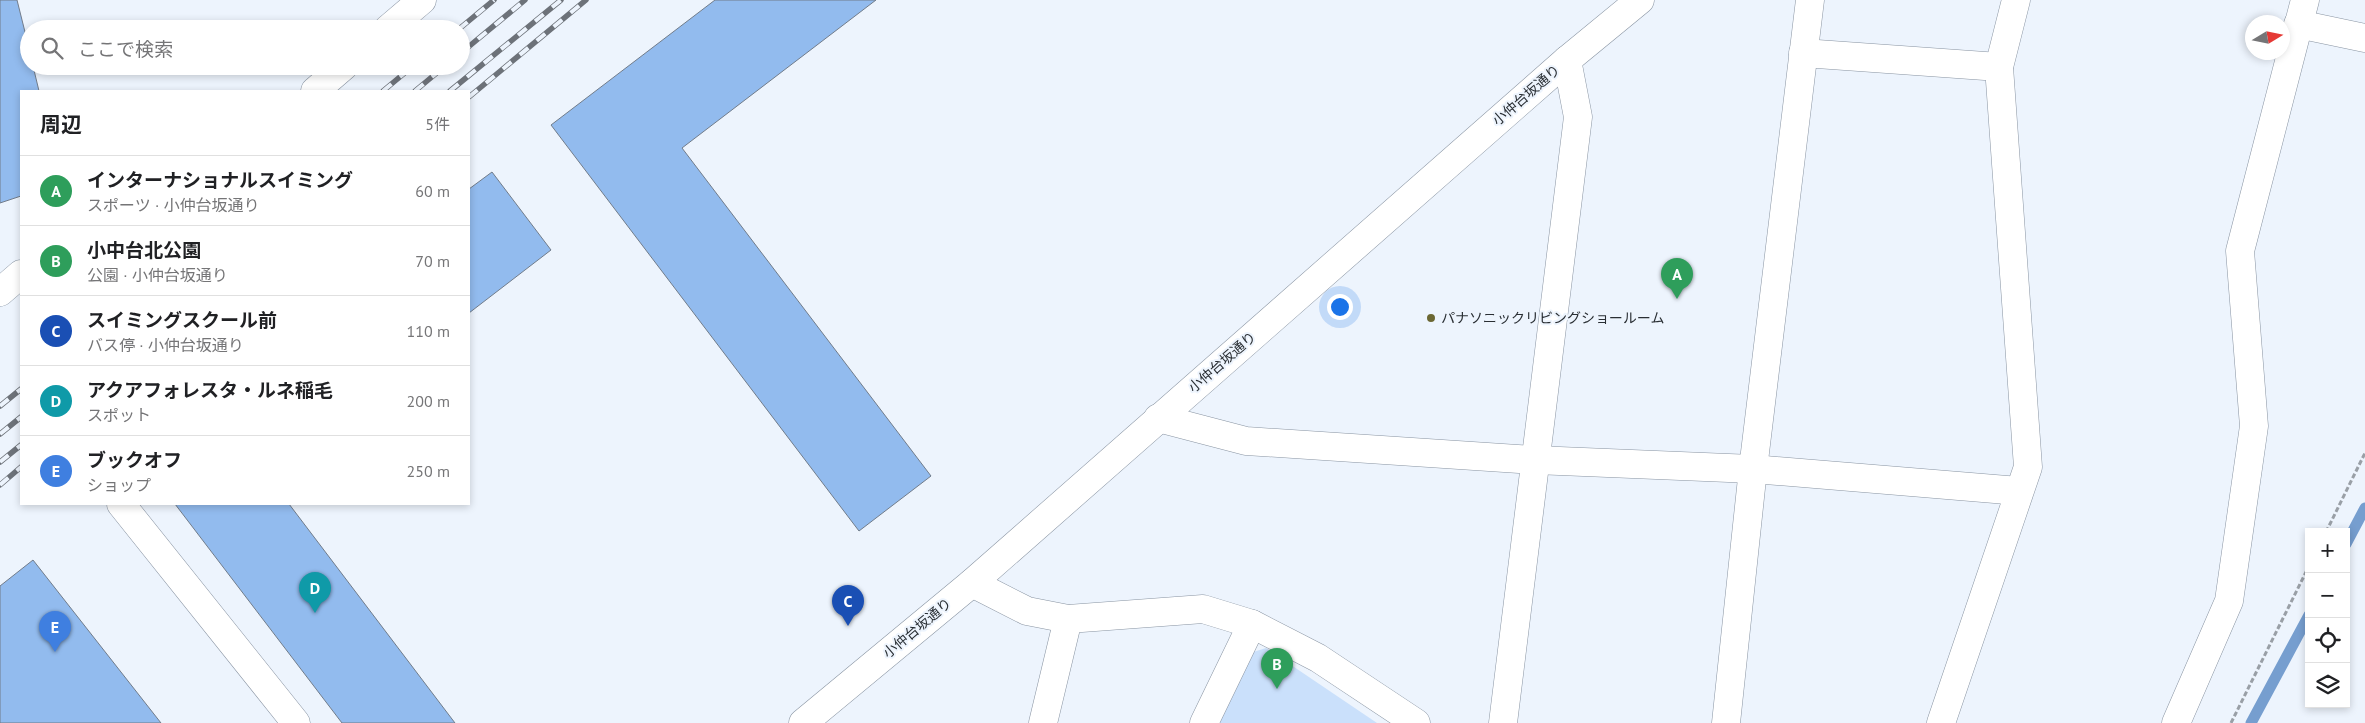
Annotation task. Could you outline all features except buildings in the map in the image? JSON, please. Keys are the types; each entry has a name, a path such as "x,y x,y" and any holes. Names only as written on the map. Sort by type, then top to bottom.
{"street":[{"path":"399,20 422,0"},
{"name":"小仲台坂通り","path":"803,723 972,583 1567,60 1640,0"},
{"path":"1726,723 1753,470 1810,0"},
{"path":"1941,723 2028,467 1999,67 2016,0"},
{"path":"2176,723 2229,602 2254,426 2240,251 2301,12 2365,38"},
{"path":"1804,53 1999,67"},
{"path":"1503,723 1534,460 1578,117 1567,60"},
{"path":"316,90 334,75"},
{"path":"0,292 20,275"},
{"path":"1158,418 1246,441 1534,460 1753,470 2019,491"},
{"path":"122,505 296,723"},
{"path":"972,583 1027,611 1068,619 1203,610 1252,624 1318,658 1416,723"},
{"path":"1043,723 1068,619"},
{"path":"1204,723 1252,624"}],"path":[{"path":"2328,528 2365,453"},
{"path":"2231,723 2306,573"}],"shaded area":[{"path":"1266,648 1377,723 1212,723 1244,655"}],"waterway":[{"path":"2350,536 2365,508"},
{"path":"2251,723 2307,618"}],"railway":[{"path":"470,20 494,0"},
{"path":"470,46 525,0"},
{"path":"470,75 561,0"},
{"path":"470,96 586,0"},
{"path":"384,90 402,75"},
{"path":"416,90 434,75"},
{"path":"451,90 470,75"},
{"path":"0,406 20,390"},
{"path":"0,434 20,418"},
{"path":"0,462 20,446"},
{"path":"0,485 20,468"}],"place":[{"name":"インターナショナルスイミング","path":"1677,299"},
{"name":"パナソニックリビングショールーム","path":"1431,318"},
{"name":"アクアフォレスタ・ルネ稲毛","path":"315,613"},
{"name":"スイミングスクール前","path":"848,626"},
{"name":"ブックオフ","path":"55,652"},
{"name":"小中台北公園","path":"1277,689"}]}
